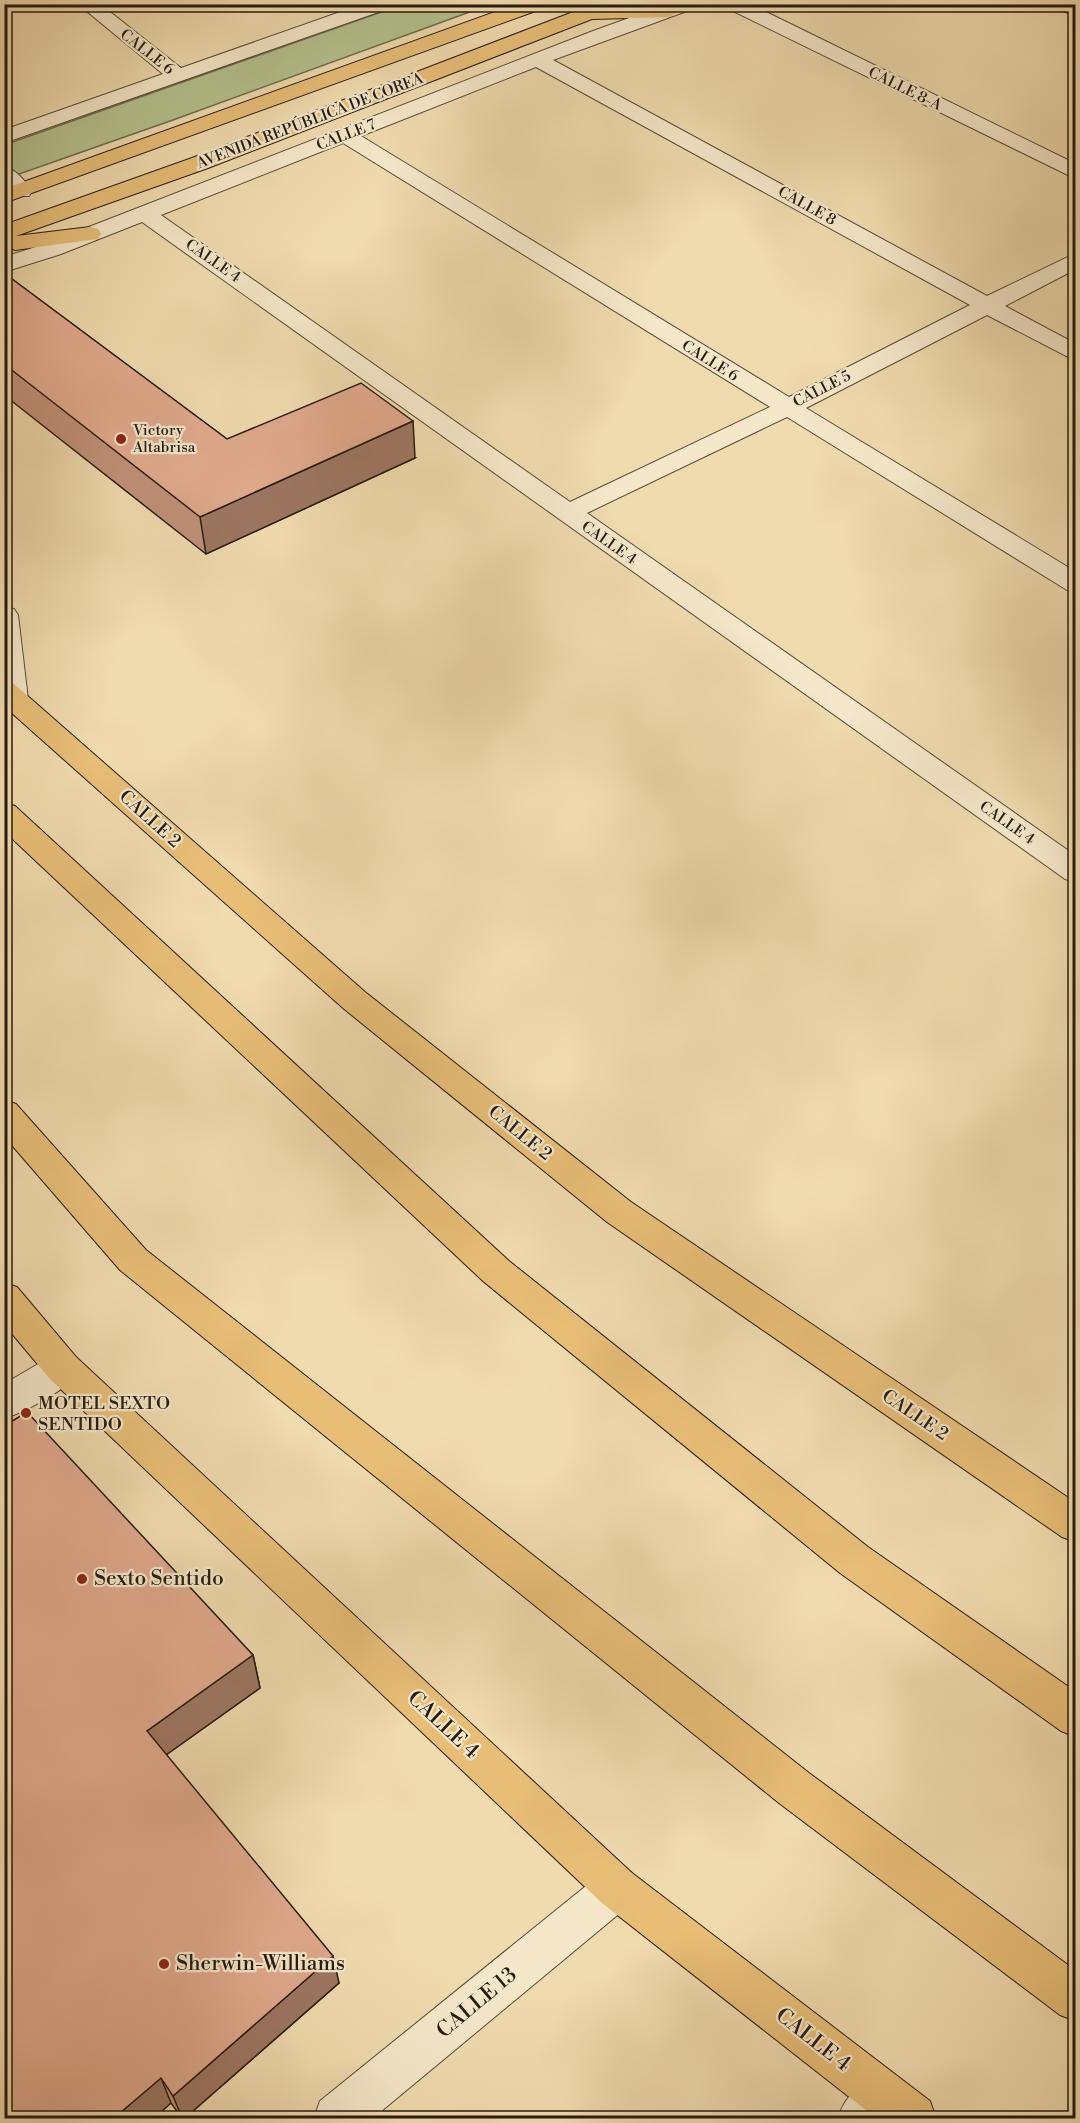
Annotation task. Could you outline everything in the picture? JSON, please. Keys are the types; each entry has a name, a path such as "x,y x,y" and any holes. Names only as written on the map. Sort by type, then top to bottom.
{"main road":[{"name":"AVENIDA REPÚBLICA DE COREA","path":"13,194 537,4"},
{"name":"AVENIDA REPÚBLICA DE COREA","path":"4,233 260,140 613,4"},
{"path":"591,13 678,8"},
{"path":"230,179 260,140"},
{"path":"4,244 90,234"},
{"name":"CALLE 2","path":"9,694 354,1000 619,1212 1076,1525"},
{"path":"4,813 496,1271 854,1560 1076,1717"},
{"path":"4,1113 133,1260 794,1788 1076,1999"},
{"name":"CALLE 4","path":"4,1298 63,1368 617,1888 886,2111"}],"street":[{"name":"CALLE 6","path":"87,4 179,77"},
{"path":"4,137 383,4"},
{"name":"CALLE 8-A","path":"734,4 1076,173"},
{"path":"1062,4 1076,10"},
{"name":"CALLE 7","path":"4,264 90,234 346,136 600,34 678,8"},
{"name":"CALLE 8","path":"538,60 1076,354"},
{"name":"CALLE 6","path":"346,136 1076,584"},
{"path":"4,172 13,194"},
{"name":"CALLE 4","path":"144,213 1076,871"},
{"name":"CALLE 5","path":"567,513 786,408 1076,260"},
{"path":"4,615 9,694"},
{"path":"4,1403 63,1368"},
{"name":"CALLE 13","path":"337,2118 617,1888"}],"green space":[{"path":"401,5 489,5 5,179 4,145"}],"building":[{"path":"4,273 227,439 361,383 413,421 200,517 4,364"},
{"path":"27,1412 253,1655 147,1731 333,1956 173,2096 161,2078 114,2118 4,2118 4,1426"}],"place":[{"name":"Victory Altabrisa","path":"121,439"},
{"name":"MOTEL SEXTO SENTIDO","path":"26,1413"},
{"name":"Sexto Sentido","path":"82,1579"},
{"name":"Sherwin-Williams","path":"164,1964"}]}
